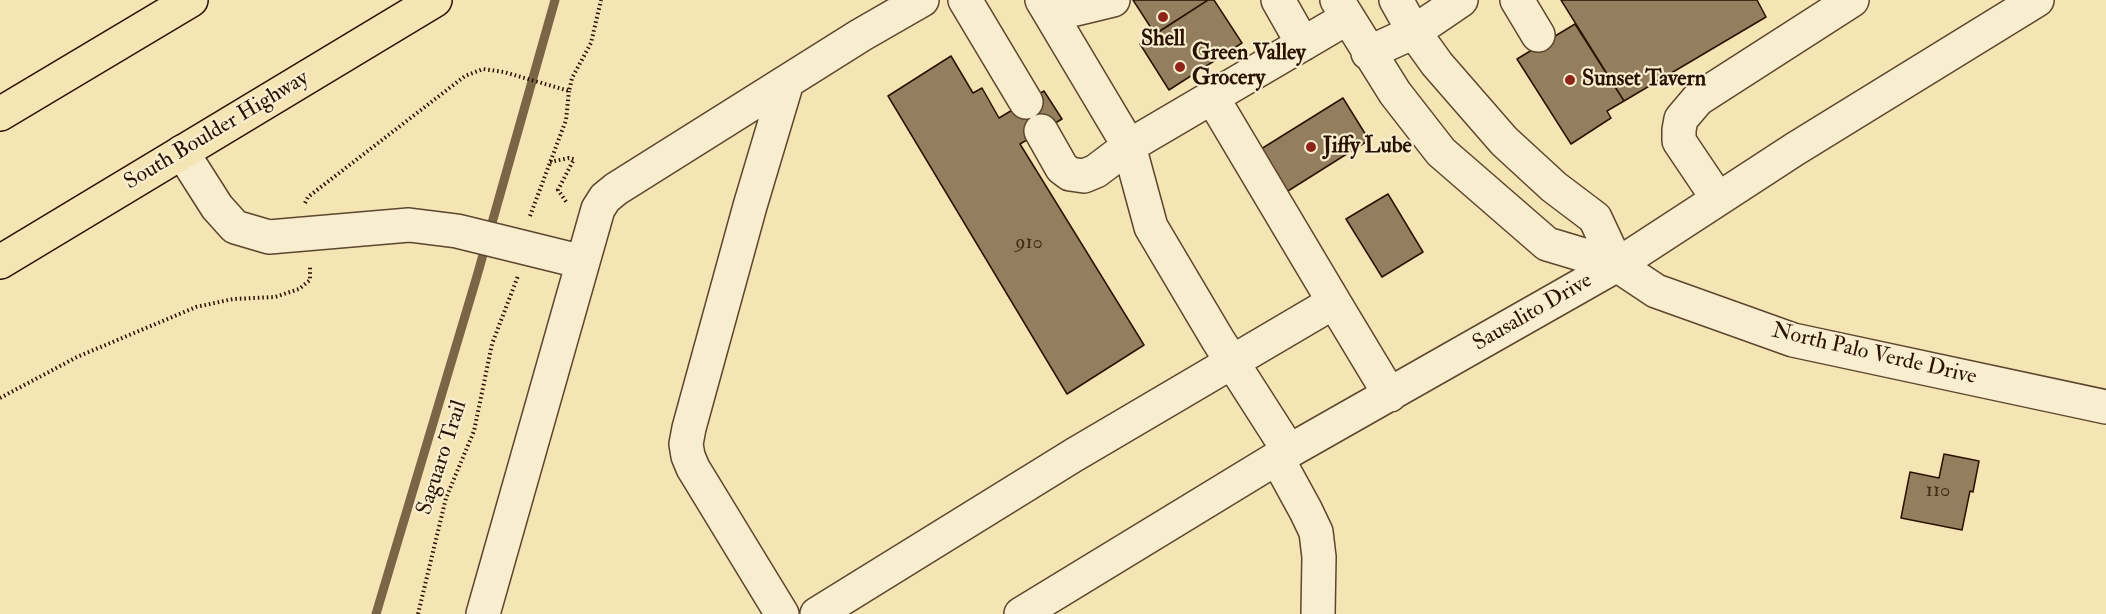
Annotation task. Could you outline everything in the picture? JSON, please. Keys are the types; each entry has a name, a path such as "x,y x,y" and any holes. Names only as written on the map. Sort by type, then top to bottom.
{"main road":[{"path":"0,114 191,0"},
{"name":"South Boulder Highway","path":"0,262 435,0"}],"street":[{"path":"483,614 598,209 605,198 786,82 922,0"},
{"path":"965,0 1026,102"},
{"path":"1113,0 1052,5 1130,146 1151,227 1232,362 1283,455 1316,532 1319,557 1318,614"},
{"path":"1278,0 1303,44"},
{"path":"1396,0 1414,32 1437,64 1504,141 1554,188 1595,218 1617,265"},
{"path":"1368,53 1414,32 1461,0"},
{"path":"1517,0 1538,35"},
{"path":"1718,199 1679,141 1678,130 1681,119 1698,99 1852,0"},
{"name":"Sausalito Drive","path":"1021,614 1283,455 1617,265 1795,149 1997,10 2037,0"},
{"path":"1041,131 1062,168 1070,174 1084,176 1096,171 1130,146 1303,44 1342,9 1395,93 1441,152 1547,244 1617,265"},
{"path":"782,614 693,468 686,444 786,82"},
{"path":"1212,97 1390,395"},
{"path":"182,152 217,207 235,227 269,237 409,225 457,231 523,232 583,262"},
{"name":"North Palo Verde Drive","path":"1617,265 1656,291 1792,340 2106,407"},
{"path":"817,614 1074,455 1334,302"}],"path":[{"path":"523,232 566,120 572,78 591,43 601,0"},
{"path":"301,210 308,197 465,76 483,69 504,72 569,91"},
{"path":"549,162 574,159 558,190 578,218 594,223"},
{"path":"0,398 77,357 196,307 233,300 275,297 299,289 310,280 311,268"},
{"name":"Saguaro Trail","path":"418,614 446,498 474,430 492,344 517,280"}],"building":[{"name":"Shell","path":"1133,0 1208,0 1155,34"},
{"name":"Green Valley Grocery","path":"1208,0 1214,0 1242,43 1169,90 1140,44"},
{"path":"1561,0 1757,0 1766,17 1624,101"},
{"name":"Sunset Tavern","path":"1575,24 1624,101 1607,111 1611,118 1571,144 1517,59"},
{"path":"951,56 973,93 982,88 999,118 1044,91 1062,119 1020,144 1144,345 1067,394 888,96"},
{"name":"Jiffy Lube","path":"1343,98 1369,140 1280,196 1253,154"},
{"path":"1388,194 1423,252 1382,277 1346,219"},
{"path":"1944,454 1979,461 1962,530 1901,518 1910,472 1939,478"}],"waterway":[{"path":"376,614 477,276 555,0"}],"place":[{"name":"Shell","path":"1163,17"},
{"name":"Green Valley Grocery","path":"1180,67"},
{"name":"Sunset Tavern","path":"1570,80"},
{"name":"Jiffy Lube","path":"1311,147"}]}
